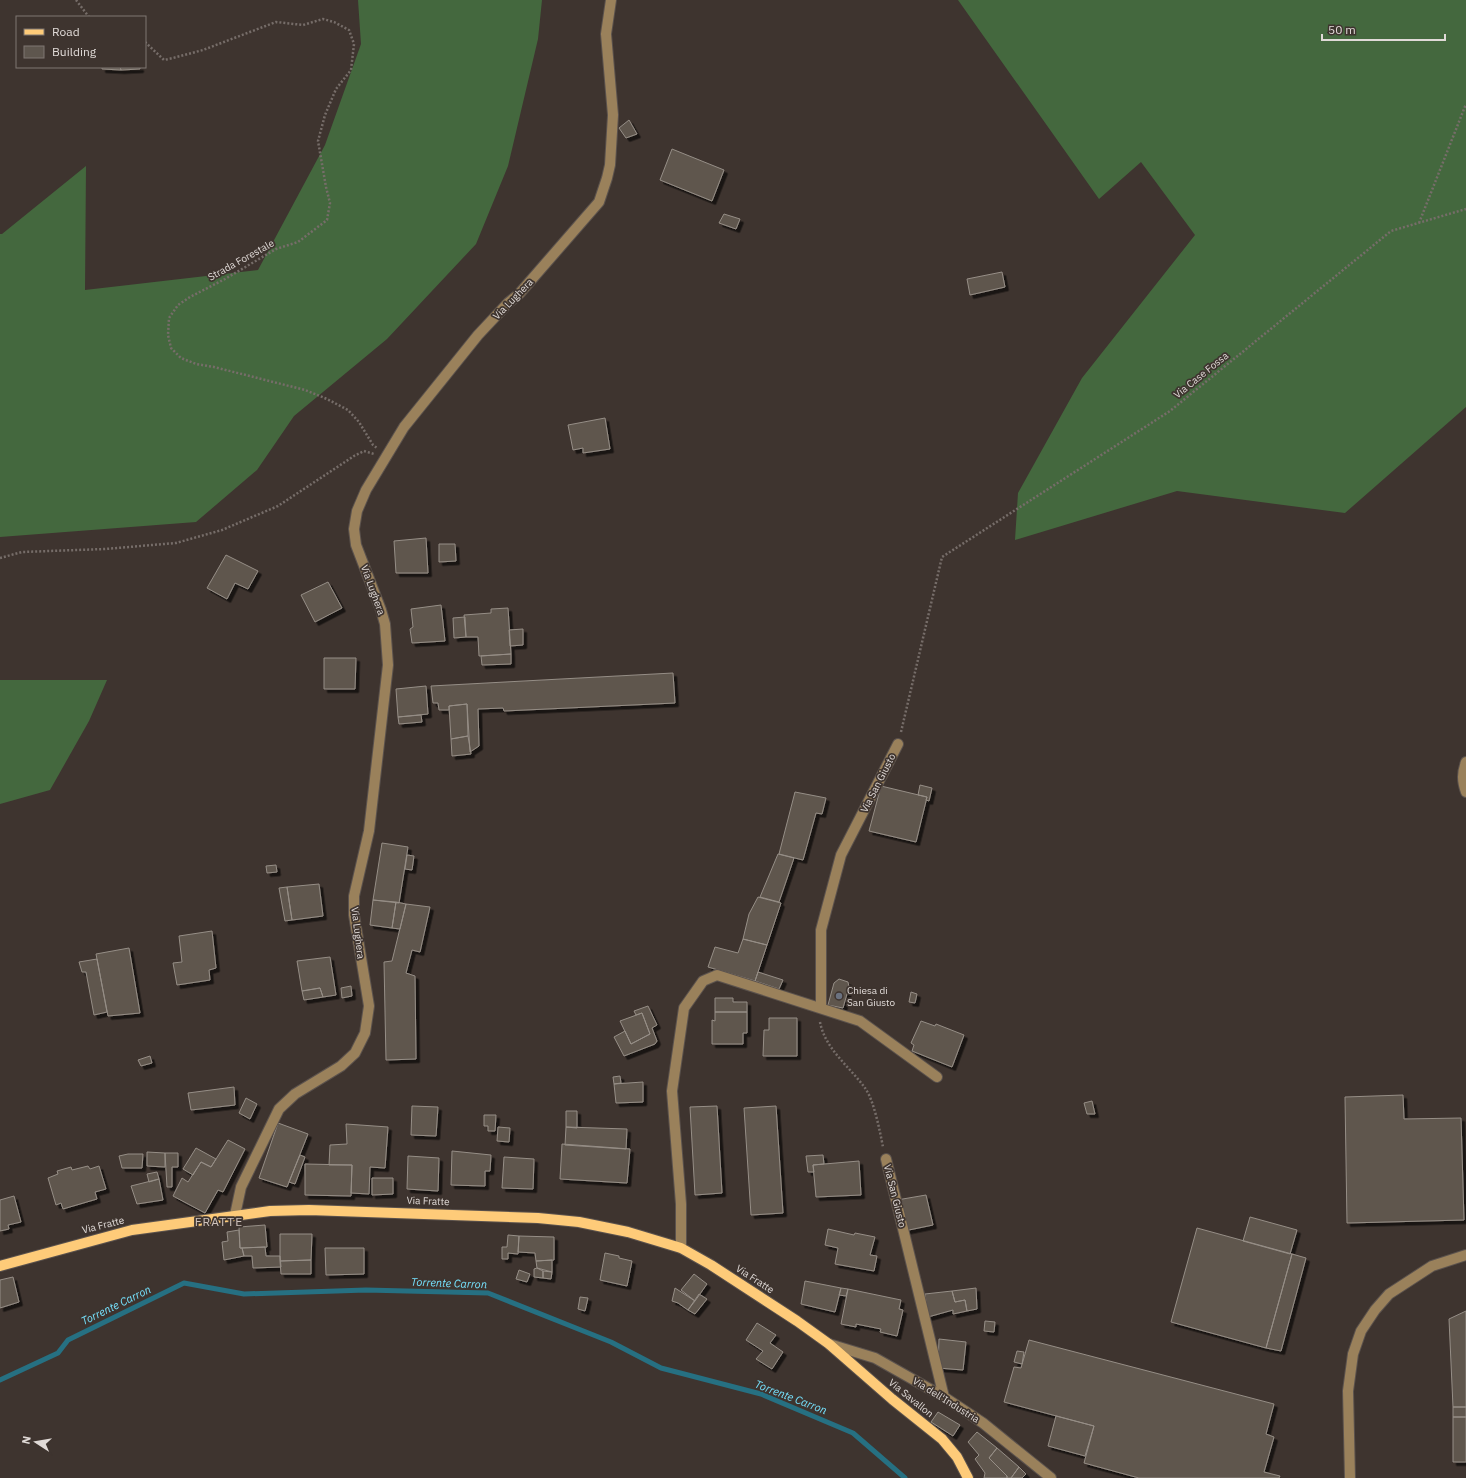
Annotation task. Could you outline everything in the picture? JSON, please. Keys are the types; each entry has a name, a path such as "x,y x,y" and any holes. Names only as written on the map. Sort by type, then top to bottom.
{"main road":[{"name":"Via Fratte","path":"0,1266 132,1230 270,1211 309,1210 538,1218 579,1222 628,1232 681,1248 711,1265 797,1321 828,1344"},
{"name":"Via Savallon","path":"828,1344 942,1440 957,1457 968,1478"}],"street":[{"name":"Via Lughera","path":"235,1215 241,1187 279,1109 295,1094 342,1066 355,1053 365,1033 369,1006 354,915 354,896 369,831 388,665 385,624 356,545 354,529 357,511 366,490 404,427 478,335 508,303 519,294 599,202 610,165 613,115 606,34 611,0"},
{"name":"Via San Giusto","path":"821,1008 821,930 841,855 898,744"},
{"path":"1466,762 1462,772 1462,783 1466,792"},
{"path":"681,1248 681,1204 672,1091 684,1008 703,981 717,975 860,1021 937,1076"},
{"name":"Via San Giusto","path":"886,1159 944,1398"},
{"path":"1350,1478 1348,1391 1353,1354 1361,1330 1375,1310 1389,1294 1432,1266 1466,1255"},
{"name":"Via dell'Industria","path":"828,1344 875,1358 944,1398 983,1423 1052,1478"}],"path":[{"path":"76,0 87,16"},
{"name":"Strada Forestale","path":"146,43 164,60 203,50 276,22 303,25 323,19 334,22 349,30 354,44 352,70 336,89 325,115 318,141 330,203 327,220 298,242 276,249 178,305 169,318 168,335 171,348 181,358 196,364 305,390 348,410 359,422 373,445 386,456"},
{"path":"1419,224 1466,104"},
{"name":"Via Case Fossa","path":"942,557 1170,410 1391,232 1466,210"},
{"path":"0,558 22,552 106,549 176,543 222,530 278,506 364,451 386,456"},
{"name":"Via San Giusto","path":"898,744 942,557"},
{"name":"Via San Giusto","path":"821,1008 820,1023 825,1039 866,1089 877,1120 886,1159"}],"green space":[{"path":"358,0 542,0 538,39 508,166 476,244 387,339 294,416 257,470 196,522 0,537 0,234 2,234 86,166 85,290 258,270 325,145 361,44"},
{"path":"958,0 1466,0 1466,407 1345,513 1177,491 1015,540 1018,493 1082,378 1195,235 1141,162 1099,199"},
{"path":"0,680 107,680 89,721 50,790 0,804"}],"building":[{"path":"120,68 121,70 102,69"},
{"path":"120,68 140,68 140,69 121,70"},
{"path":"629,120 637,134 626,138 619,128"},
{"path":"672,149 724,170 712,201 660,180"},
{"path":"724,214 740,219 736,229 719,223"},
{"path":"1002,272 1005,287 970,295 967,279"},
{"path":"605,418 610,449 583,453 583,448 573,450 568,425"},
{"path":"426,538 428,573 396,573 394,541"},
{"path":"439,544 455,544 456,561 439,562"},
{"path":"226,555 258,571 248,589 235,583 227,599 207,588"},
{"path":"328,582 342,608 315,622 301,595"},
{"path":"441,605 445,641 412,643 410,629 413,627 411,609"},
{"path":"508,608 511,654 479,656 478,637 466,637 464,615 491,613 491,609"},
{"path":"465,617 466,637 454,638 453,618"},
{"path":"523,629 523,645 510,646 509,630"},
{"path":"511,654 511,664 482,665 481,656"},
{"path":"324,658 356,658 355,689 324,689"},
{"path":"673,673 675,703 504,711 503,708 478,709 479,746 470,752 467,704 449,706 449,710 439,710 438,703 433,703 431,686"},
{"path":"426,686 428,714 398,717 396,689"},
{"path":"467,704 468,736 451,739 449,706"},
{"path":"421,715 422,722 399,724 398,717"},
{"path":"468,736 471,754 452,756 451,739"},
{"path":"920,785 932,788 929,801 926,800 927,797 918,795"},
{"path":"881,786 927,797 916,842 869,831"},
{"path":"795,792 826,798 822,814 816,813 803,860 779,854"},
{"path":"382,843 408,847 399,903 373,900"},
{"path":"778,854 794,858 779,902 760,897"},
{"path":"407,855 414,856 412,870 405,869"},
{"path":"276,865 277,872 267,873 266,866"},
{"path":"319,884 323,916 292,920 287,887"},
{"path":"287,887 292,920 285,921 279,888"},
{"path":"758,897 781,903 767,945 743,939 749,914"},
{"path":"373,900 396,902 392,928 370,925"},
{"path":"396,902 406,904 400,929 392,928"},
{"path":"406,904 430,907 420,952 412,950 406,973 415,976 416,1059 386,1060 384,962 392,961"},
{"path":"212,931 216,968 209,970 210,980 177,985 173,963 182,962 179,936"},
{"path":"743,939 767,945 755,981 708,967 715,947 738,953"},
{"path":"129,948 140,1013 108,1016 96,954"},
{"path":"330,957 336,995 323,997 320,988 302,991 297,961"},
{"path":"97,959 107,1012 94,1015 86,972 82,972 79,962"},
{"path":"758,972 783,980 779,989 755,981"},
{"name":"Chiesa di San Giusto","path":"839,979 848,982 849,987 843,1008 828,1005 834,983"},
{"path":"351,986 352,996 342,998 341,988"},
{"path":"320,988 323,997 304,1000 302,991"},
{"path":"911,992 917,994 915,1003 909,1002"},
{"path":"715,998 733,998 733,1002 747,1002 747,1012 715,1012"},
{"path":"648,1006 657,1025 652,1028 657,1041 655,1044 624,1056 614,1037 625,1031 631,1044 650,1034 642,1013 636,1015 634,1011"},
{"path":"715,1012 747,1012 747,1033 743,1033 743,1044 712,1044 712,1020 715,1021"},
{"path":"642,1013 650,1034 631,1044 620,1021"},
{"path":"769,1018 797,1018 797,1056 763,1056 764,1030 769,1030"},
{"path":"921,1021 935,1026 936,1024 964,1035 952,1067 912,1051 914,1045 911,1043"},
{"path":"150,1056 152,1063 141,1066 138,1060"},
{"path":"620,1076 621,1083 614,1084 613,1077"},
{"path":"643,1082 643,1102 616,1103 614,1084"},
{"path":"234,1087 235,1105 191,1110 188,1093"},
{"path":"1403,1095 1404,1119 1461,1118 1464,1220 1347,1223 1345,1097"},
{"path":"246,1098 257,1104 250,1119 239,1113"},
{"path":"1092,1101 1095,1114 1087,1114 1084,1103"},
{"path":"412,1106 438,1107 436,1136 411,1135"},
{"path":"717,1106 722,1193 695,1195 690,1107"},
{"path":"776,1106 783,1213 751,1215 744,1108"},
{"path":"566,1111 577,1111 577,1128 566,1127"},
{"path":"484,1115 496,1115 495,1131 488,1131 488,1126 484,1126"},
{"path":"278,1123 308,1134 287,1187 259,1178"},
{"path":"346,1124 388,1127 385,1168 370,1167 369,1194 351,1193 352,1165 329,1165 330,1145 347,1144"},
{"path":"498,1127 510,1128 509,1142 497,1141"},
{"path":"566,1127 627,1129 626,1149 565,1145"},
{"path":"228,1140 245,1149 223,1192 218,1190 205,1213 173,1196 182,1178 188,1182 201,1162 211,1167"},
{"path":"562,1144 630,1149 627,1183 560,1179"},
{"path":"196,1148 216,1159 211,1167 201,1162 193,1175 183,1169"},
{"path":"452,1151 491,1155 490,1171 485,1171 485,1186 451,1185"},
{"path":"147,1152 165,1153 165,1167 147,1166"},
{"path":"165,1153 178,1153 178,1167 172,1167 172,1187 167,1187"},
{"path":"128,1154 143,1154 142,1168 122,1168 119,1156"},
{"path":"300,1155 305,1157 295,1184 289,1182"},
{"path":"823,1155 824,1164 813,1165 814,1172 808,1172 806,1156"},
{"path":"408,1156 439,1158 438,1191 407,1189"},
{"path":"504,1157 534,1159 533,1189 502,1188"},
{"path":"859,1161 861,1195 816,1197 813,1165"},
{"path":"305,1164 352,1165 351,1196 305,1195"},
{"path":"88,1166 90,1169 99,1166 106,1189 95,1192 97,1199 63,1209 61,1203 56,1205 48,1178 58,1174 57,1171 71,1167 72,1170"},
{"path":"157,1172 159,1179 149,1182 147,1174"},
{"path":"372,1178 393,1178 393,1194 372,1195"},
{"path":"159,1179 163,1200 137,1204 131,1186"},
{"path":"926,1195 933,1225 904,1231 897,1200"},
{"path":"14,1196 21,1222 8,1225 9,1229 0,1231 0,1200"},
{"path":"1250,1217 1297,1230 1290,1254 1243,1241"},
{"path":"265,1225 267,1247 240,1248 239,1227"},
{"path":"1197,1228 1292,1254 1266,1348 1171,1322"},
{"path":"828,1229 854,1235 855,1233 875,1237 870,1255 877,1256 874,1271 835,1264 838,1248 825,1245"},
{"path":"239,1230 240,1248 242,1248 244,1256 224,1260 222,1242 228,1241 227,1232"},
{"path":"280,1234 312,1234 311,1260 280,1261"},
{"path":"508,1235 519,1236 518,1254 508,1253 508,1259 502,1259 502,1247 507,1247"},
{"path":"519,1236 554,1237 554,1260 536,1261 535,1253 518,1252"},
{"path":"265,1247 266,1256 280,1256 281,1267 253,1268 252,1256 244,1256 242,1248"},
{"path":"325,1248 364,1248 364,1274 326,1275"},
{"path":"605,1253 632,1261 627,1286 600,1280"},
{"path":"1292,1254 1306,1258 1281,1351 1266,1348"},
{"path":"311,1260 311,1274 281,1274 280,1261"},
{"path":"552,1260 552,1272 537,1268 536,1261"},
{"path":"537,1268 543,1271 543,1278 534,1277 534,1269"},
{"path":"519,1270 530,1274 527,1282 516,1279"},
{"path":"543,1271 552,1272 551,1279 543,1278"},
{"path":"694,1274 707,1284 695,1301 681,1290"},
{"path":"13,1277 19,1302 0,1308 0,1280"},
{"path":"805,1281 841,1288 835,1312 801,1304"},
{"path":"675,1288 695,1301 688,1310 672,1301"},
{"path":"841,1288 848,1289 846,1296 839,1295"},
{"path":"976,1288 977,1309 967,1311 965,1300 955,1302 952,1291"},
{"path":"848,1289 901,1300 899,1309 903,1310 897,1336 880,1332 881,1329 856,1324 856,1327 841,1324"},
{"path":"952,1291 955,1302 965,1300 967,1311 953,1314 953,1310 928,1317 925,1294"},
{"path":"699,1294 707,1299 695,1314 688,1310"},
{"path":"580,1297 588,1298 585,1311 578,1309"},
{"path":"1466,1311 1466,1407 1453,1407 1449,1319"},
{"path":"985,1321 995,1322 994,1332 984,1331"},
{"path":"757,1323 776,1335 770,1343 783,1352 772,1369 756,1359 763,1351 746,1340"},
{"path":"939,1339 966,1342 963,1370 938,1368"},
{"path":"1029,1340 1274,1404 1266,1434 1274,1437 1264,1472 1280,1476 1279,1478 1139,1478 1084,1463 1094,1426 1004,1402 1014,1367 1021,1368"},
{"path":"1017,1351 1024,1352 1022,1364 1014,1362"},
{"path":"1453,1407 1466,1407 1466,1417 1453,1417"},
{"path":"938,1412 960,1425 953,1436 931,1422"},
{"path":"1056,1416 1094,1426 1085,1456 1048,1446"},
{"path":"1453,1417 1466,1417 1466,1462 1453,1462"},
{"path":"977,1432 997,1448 989,1458 1007,1476 1007,1478 984,1478 985,1473 975,1459 979,1455 968,1442"},
{"path":"997,1448 1019,1467 1011,1478 1007,1478 1007,1476 989,1458"},
{"path":"1019,1467 1026,1474 1022,1478 1011,1478"}],"waterway":[{"name":"Torrente Carron","path":"0,1380 58,1353 68,1340 184,1283 244,1294 366,1290 488,1293 611,1342 661,1368 761,1394 853,1433 905,1478"}],"place":[{"name":"Chiesa di San Giusto","path":"839,996"}],"district":[{"name":"FRATTE","path":"219,1221"}]}
